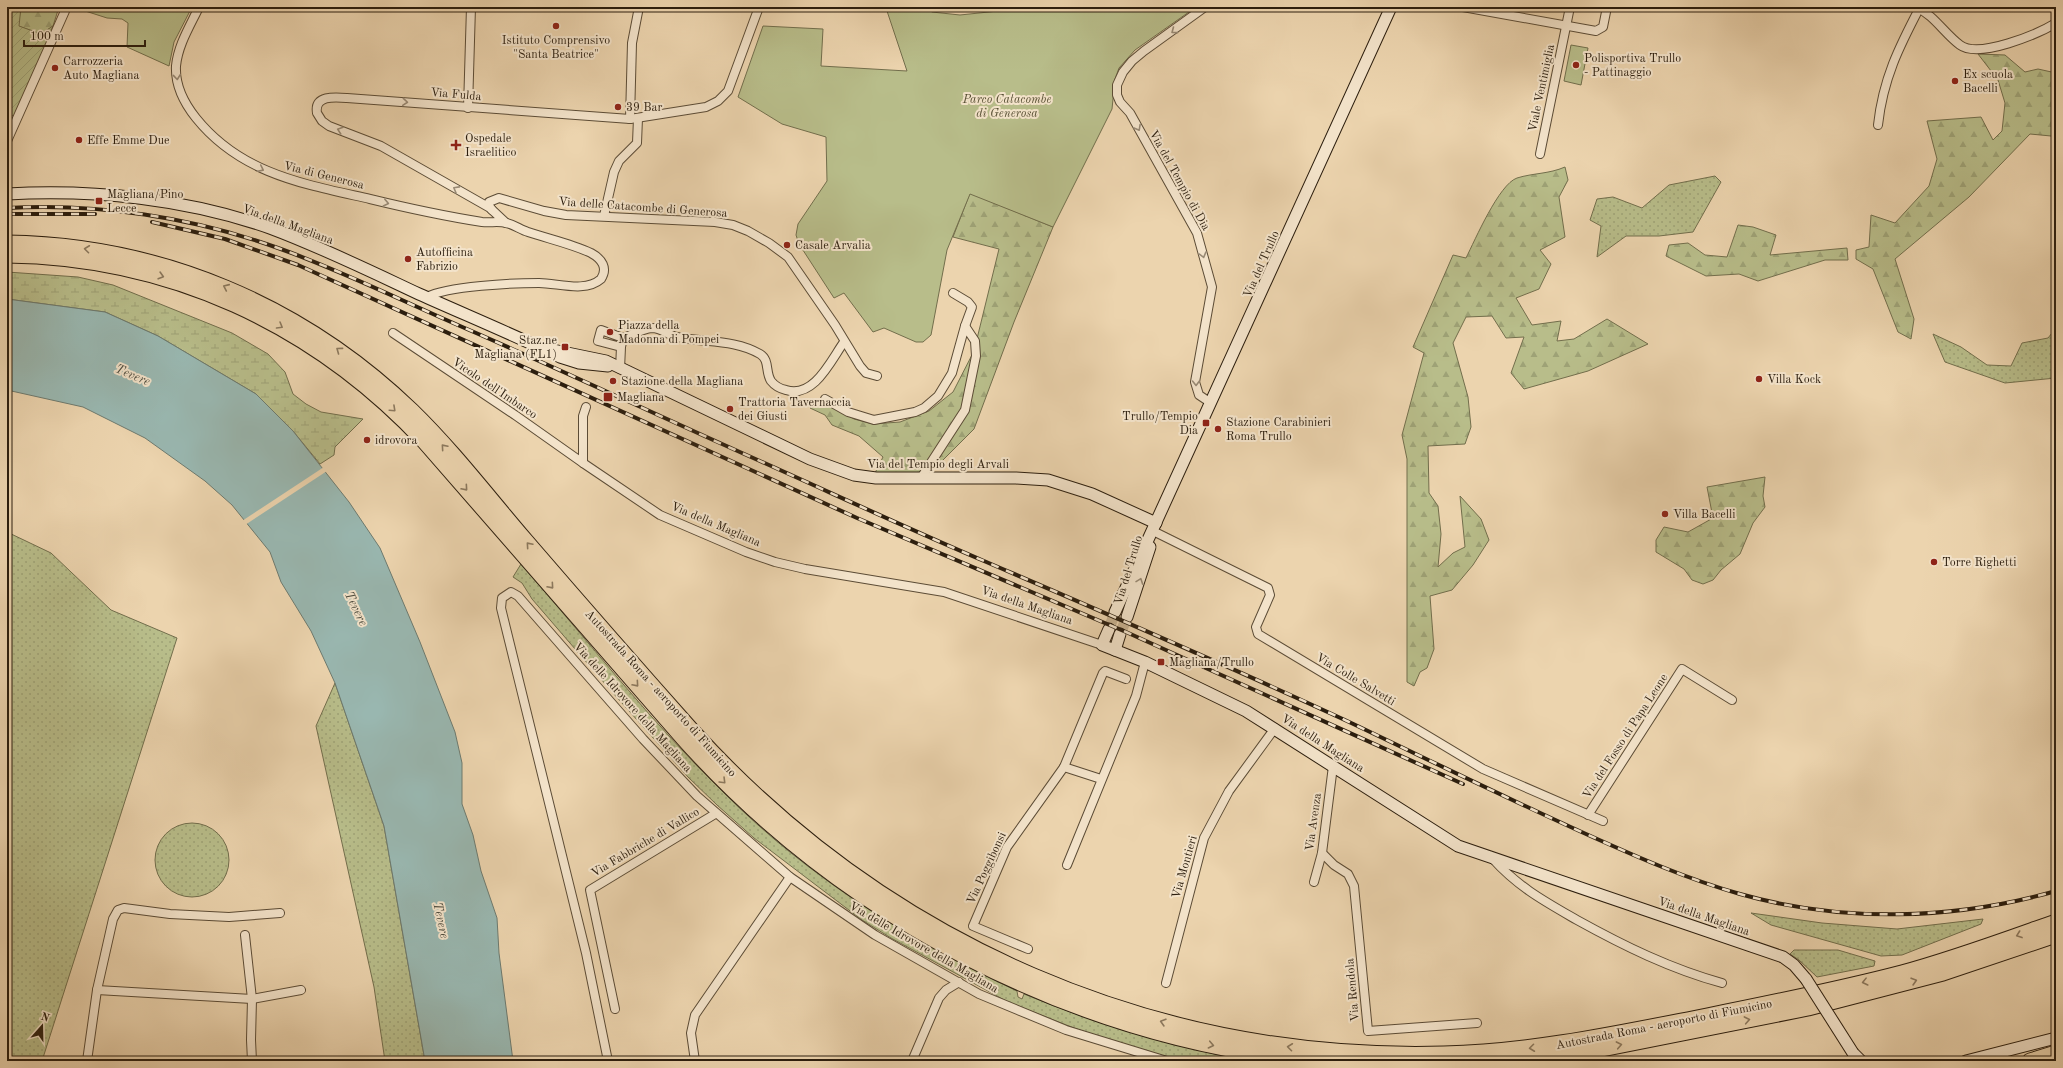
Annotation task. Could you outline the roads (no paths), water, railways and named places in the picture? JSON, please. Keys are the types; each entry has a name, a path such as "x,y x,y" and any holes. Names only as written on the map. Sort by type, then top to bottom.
{"highway":[{"name":"Autostrada Roma - aeroporto di Fiumicino","path":"7,243 59,246 124,261 240,306 299,337 367,378 413,412 721,763 783,821 858,879 935,927 1006,964 1097,1002 1185,1028 1292,1047 1346,1053 1394,1055 1492,1052 1587,1040 1804,996 1916,968 2056,922"},
{"name":"Autostrada Roma - aeroporto di Fiumicino","path":"7,255 124,261"},
{"name":"Autostrada Roma - aeroporto di Fiumicino","path":"367,378 424,441 707,765 783,836 843,883 899,919 954,951 1004,976 1073,1005 1130,1024 1205,1044 1266,1056 1310,1061"},
{"name":"Autostrada Roma - aeroporto di Fiumicino","path":"1518,1061 1602,1049 1808,1008 1943,972 2056,935"},
{"path":"2030,1061 2056,1053"}],"main road":[{"name":"Via del Trullo","path":"1115,612 1391,7"},
{"name":"Via della Magliana","path":"7,194 49,193 94,195 160,202 205,210 244,220 294,238 509,335 543,348 560,357 576,362 617,367"},
{"name":"Via del Tempio degli Arvali","path":"617,367 827,466 864,477 1016,478 1048,480 1086,492 1154,527"},
{"name":"Via del Trullo","path":"1127,617 1146,562 1154,527"},
{"path":"1102,645 1109,629"},
{"path":"1115,650 1120,634"},
{"name":"Via della Magliana","path":"1102,645 1145,662 1229,702 1275,728 1452,843 1783,957 1794,965 1806,979 1853,1052 1861,1061"},
{"path":"1966,1061 2056,1038"}],"street":[{"name":"Via di Generosa","path":"199,7 183,39 178,56 176,70 178,84 184,99 204,128 238,156 274,175 296,183 419,210 489,223 506,223 594,255 604,266 603,277 597,283 588,286 536,283 441,291 427,297"},
{"path":"468,108 471,7"},
{"path":"604,216 614,172 619,161 637,143 634,118 632,43 639,7"},
{"name":"Via Fulda","path":"506,223 490,208 380,146 330,126 319,118 316,110 321,100 328,97 468,108 634,118 706,107 724,97 731,85 759,7"},
{"name":"Via del Tempio di Dia","path":"1205,7 1132,61 1120,78 1117,92 1118,100 1130,113 1198,235 1212,288 1195,382 1199,395 1211,404"},
{"path":"1463,7 1594,31 1600,30 1603,27 1607,7"},
{"name":"Viale Ventimiglia","path":"1540,154 1570,7"},
{"path":"1878,125 1881,100 1886,83 1902,41 1918,8 1930,16 1958,43 1967,48 2013,43 2031,36 2056,23"},
{"path":"7,141 65,11"},
{"name":"Via delle Catacombe di Generosa","path":"490,208 488,204 490,200 499,198 555,214 715,222 734,225 779,250 792,260 863,370 869,375 877,376"},
{"path":"489,223 495,218 490,208"},
{"path":"825,399 848,412 874,420 915,412 924,408 938,396 952,373 964,326 972,307 968,302 953,293"},
{"path":"921,478 965,410 976,356 975,341 964,326"},
{"path":"621,347 598,341 601,330 623,338 646,329 657,328 677,337 717,340 761,354 765,359 768,373 775,385 789,391 800,392 819,378 844,342"},
{"name":"Vicolo dell'Imbarco","path":"392,334 515,415 583,463"},
{"path":"617,367 623,338"},
{"path":"583,463 583,416 586,408"},
{"name":"Via della Magliana","path":"583,463 660,515 746,552 775,562 806,569 944,592 1102,645"},
{"name":"Via Colle Salvetti","path":"1154,527 1268,588 1270,595 1256,627 1258,634 1483,769 1603,821"},
{"name":"Via delle Idrovore della Magliana","path":"608,1061 586,953 501,608 501,601 505,595 511,592 518,596 643,738 715,814 790,877 875,935 994,1001 1066,1030 1167,1061"},
{"path":"1067,865 1136,696 1145,662"},
{"name":"Via del Fosso di Papa Leone","path":"1588,815 1682,669 1732,700"},
{"path":"1101,779 1064,767 1102,673 1105,671 1126,679"},
{"name":"Via Montieri","path":"1166,983 1204,838 1229,792 1275,728"},
{"name":"Via Avenza","path":"1314,882 1322,853 1333,766"},
{"name":"Via Poggibonsi","path":"1028,949 973,926 1007,847 1064,767"},
{"name":"Via Fabbriche di Vallico","path":"615,1009 590,890 715,814"},
{"name":"Via Rendola","path":"1322,853 1334,866 1348,874 1354,886 1368,1031 1477,1023"},
{"name":"Via della Magliana","path":"1491,857 1508,876 1524,888 1607,937 1693,975 1722,983"},
{"path":"695,1061 692,1032 695,1015 790,877"},
{"path":"87,1061 97,990 113,919 116,912 121,908 170,914 229,917 256,917 280,913"},
{"path":"245,935 252,998 252,1061"},
{"path":"912,1061 939,998 946,990 959,982"},
{"path":"97,990 252,998 302,990"}],"water":[{"name":"Tevere","path":"7,299 105,312 158,336 256,394 293,431 349,502 380,548 420,642 455,732 462,763 462,804 473,835 481,871 497,918 499,953 513,1061 425,1061 384,826 335,683 311,631 281,582 270,552 232,505 205,481 145,438 83,407 7,390"}],"tunnel":[{"path":"1109,629 1115,612"},
{"path":"1120,634 1127,617"}],"railway":[{"path":"7,208 41,207 110,210 178,220 245,237 278,248 347,275 923,534 1257,680 1605,843 1701,882 1740,894 1779,903 1818,910 1858,913 1898,914 1978,908 2017,901 2056,891"},
{"path":"7,214 95,214"},
{"path":"152,222 225,239 298,265 857,518 1126,632 1463,784"}],"place":[{"name":"Istituto Comprensivo \"Santa Beatrice\"","path":"556,26"},
{"name":"Polisportiva Trullo - Pattinaggio","path":"1576,65"},
{"name":"Carrozzeria Auto Magliana","path":"55,68"},
{"name":"Ex scuola Bacelli","path":"1955,81"},
{"name":"39 Bar","path":"618,107"},
{"name":"Effe Emme Due","path":"79,140"},
{"name":"Ospedale Israelitico","path":"456,145"},
{"name":"Magliana/Pino Lecce","path":"99,201"},
{"name":"Casale Arvalia","path":"787,245"},
{"name":"Autofficina Fabrizio","path":"408,259"},
{"name":"Piazza della Madonna di Pompei","path":"610,332"},
{"name":"Staz.ne Magliana (FL1)","path":"565,347"},
{"name":"Villa Kock","path":"1759,379"},
{"name":"Stazione della Magliana","path":"613,381"},
{"name":"Magliana","path":"608,397"},
{"name":"Trattoria Tavernaccia dei Giusti","path":"730,409"},
{"name":"Trullo/Tempio Dia","path":"1206,423"},
{"name":"Stazione Carabinieri Roma Trullo","path":"1218,429"},
{"name":"idrovora","path":"367,440"},
{"name":"Villa Bacelli","path":"1665,514"},
{"name":"Torre Righetti","path":"1934,562"},
{"name":"Magliana/Trullo","path":"1161,662"}],"park label":[{"name":"Parco Catacombe di Generosa","path":"1007,106"}]}
